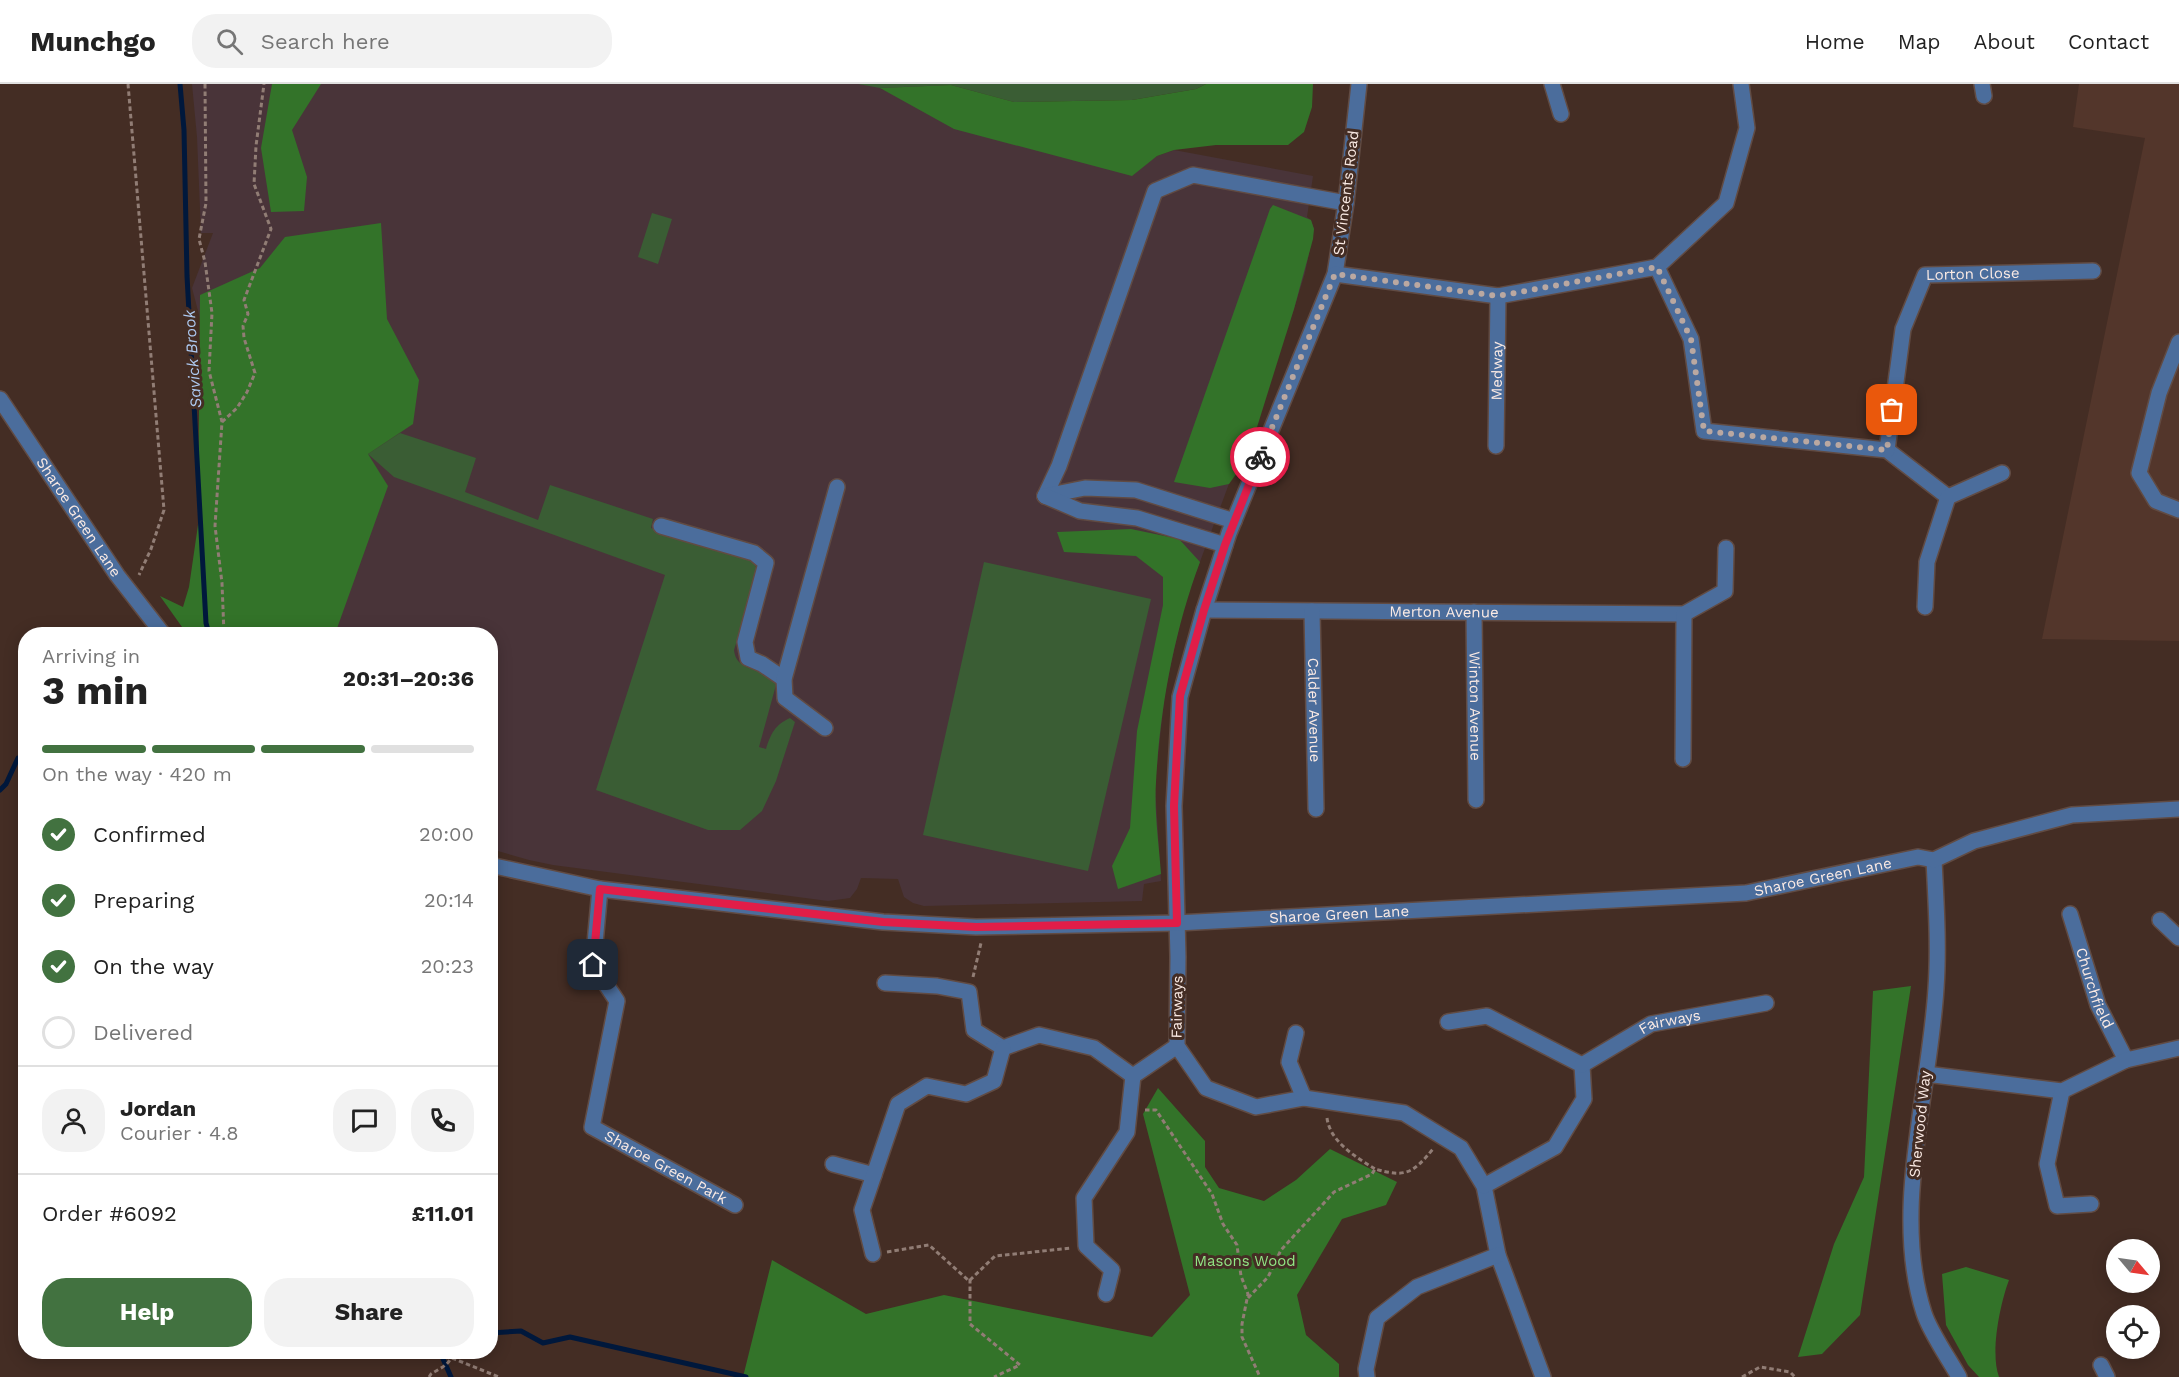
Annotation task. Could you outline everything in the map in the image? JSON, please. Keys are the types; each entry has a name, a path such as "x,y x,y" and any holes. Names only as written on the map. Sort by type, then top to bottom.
{"street":[{"name":"St Vincents Road","path":"1177,923 1174,806 1180,696 1225,545 1335,274 1346,203 1359,84"},
{"path":"1552,84 1561,114"},
{"path":"1335,274 1498,296 1657,267 1726,203 1747,128 1740,84"},
{"path":"1045,496 1059,466 1155,191 1193,175 1346,203"},
{"path":"1657,267 1691,339 1704,431 1887,450 1947,497"},
{"name":"Lorton Close","path":"1887,450 1903,329 1925,275 2093,271"},
{"name":"Medway","path":"1496,446 1498,296"},
{"path":"2179,342 2159,393 2139,473 2156,501 2179,510"},
{"name":"Sharoe Green Lane","path":"0,399 130,593 157,627"},
{"path":"1925,607 1927,562 1947,497 2002,473"},
{"path":"825,728 785,698 784,679 837,487"},
{"path":"1045,496 1085,488 1136,490 1234,521"},
{"path":"1045,496 1080,511 1137,518 1225,545"},
{"path":"661,526 754,553 766,563 745,642 748,658 762,664 784,679"},
{"name":"Merton Avenue","path":"1204,610 1684,614 1725,591 1726,548"},
{"name":"Calder Avenue","path":"1311,611 1316,809"},
{"name":"Winton Avenue","path":"1474,612 1476,800"},
{"path":"1683,759 1684,614"},
{"name":"Sharoe Green Lane","path":"498,867 600,889 883,922 984,926 1177,923 1746,893 1918,857 1934,860 1974,841 2072,815 2179,810"},
{"name":"Sherwood Way","path":"1934,860 1936,988 1915,1166 1911,1229 1913,1262 1924,1315 1959,1377"},
{"name":"Sharoe Green Park","path":"600,889 593,965 617,1001 592,1127 735,1205"},
{"name":"Churchfield","path":"2070,914 2098,1005 2126,1060"},
{"path":"2160,920 2179,938"},
{"name":"Fairways","path":"1177,923 1177,1046 1206,1088 1256,1107 1304,1098 1404,1113 1461,1148 1484,1186 1498,1255 1543,1377"},
{"path":"885,983 937,986 969,992 974,1030 1003,1048"},
{"name":"Fairways","path":"1582,1065 1651,1024 1766,1003"},
{"path":"1448,1022 1487,1016 1582,1065 1584,1099 1556,1147 1484,1186"},
{"path":"1296,1033 1289,1062 1304,1098"},
{"path":"1003,1048 1039,1035 1094,1048 1133,1076"},
{"path":"1106,1294 1112,1270 1086,1246 1084,1198 1127,1132 1133,1076 1177,1046"},
{"path":"873,1254 862,1210 898,1104 927,1086 966,1094 994,1081 1003,1048"},
{"path":"1926,1074 2062,1091 2126,1060 2179,1048"},
{"path":"2062,1091 2047,1164 2057,1206 2091,1204"},
{"path":"833,1164 874,1175"},
{"path":"1367,1377 1366,1368 1377,1318 1417,1287 1498,1255"}],"path":[{"path":"128,84 164,510 151,549 130,593"},
{"path":"205,84 206,202 199,239 205,262 212,313 208,371 222,422 215,526 222,583 224,627"},
{"path":"222,422 237,408 255,373 244,338 243,326 248,314 244,300 271,229 254,184 264,84"},
{"path":"969,992 984,926"},
{"path":"1324,1101 1327,1124 1339,1143 1375,1169 1395,1175 1417,1168 1442,1138"},
{"path":"1129,1111 1156,1110 1212,1194 1223,1224 1237,1245 1241,1276 1248,1294 1242,1336 1260,1377"},
{"path":"1247,1298 1268,1277 1281,1250 1334,1192 1372,1174 1375,1169"},
{"path":"873,1254 929,1245 970,1280"},
{"path":"994,1377 1020,1365 970,1324 970,1280 995,1256 1086,1246"},
{"path":"429,1377 451,1359 499,1377"},
{"path":"1742,1377 1760,1367 1790,1372 1795,1377"}],"shaded area":[{"path":"192,84 1206,84 1053,101 1014,102 951,85 881,89 1148,162 1174,150 1313,176 1307,217 1311,220 1314,229 1305,273 1294,309 1185,602 1170,668 1164,700 1155,785 1161,881 1144,884 1142,901 924,906 904,897 898,879 861,878 850,898 828,901 553,865 498,851 498,627 219,627 202,326 192,288 213,233 201,233"},
{"path":"2079,84 2179,84 2179,641 2042,639 2145,138 2073,127"}],"green space":[{"path":"272,84 321,84 292,130 307,177 304,211 271,212 261,148"},
{"path":"858,84 1206,84 1196,89 1132,100 1014,102 951,85 880,88"},
{"path":"1206,84 1313,84 1312,107 1304,132 1288,145 1216,145 1174,150 1157,156 1132,176 954,129 880,88 951,85 1014,102 1132,100 1196,89"},
{"path":"1273,205 1311,220 1314,229 1313,239 1294,309 1247,459 1229,484 1210,488 1174,482 1270,209"},
{"path":"652,213 672,219 658,264 638,257"},
{"path":"381,223 387,319 419,380 413,424 368,454 388,486 338,627 182,627 160,596 183,607 189,587 198,525 200,295 260,268 285,237"},
{"path":"400,433 476,458 465,492 538,520 550,485 653,519 651,528 749,557 757,572 734,650 735,656 738,661 751,669 769,673 776,685 759,747 766,749 772,734 781,724 790,718 795,722 776,781 762,811 740,830 708,830 596,790 665,575 394,477 368,454"},
{"path":"1131,529 1179,539 1200,562 1176,643 1161,726 1156,816 1161,874 1118,889 1112,866 1130,828 1137,731 1163,605 1163,577 1136,556 1064,552 1057,532"},
{"path":"984,562 1151,599 1088,871 923,835"},
{"path":"1911,986 1860,1315 1822,1354 1798,1357 1834,1244 1864,1177 1873,991"},
{"name":"Masons Wood","path":"1158,1088 1205,1141 1205,1167 1219,1188 1264,1201 1296,1180 1330,1149 1397,1182 1386,1205 1342,1219 1297,1295 1306,1335 1339,1364 1339,1377 743,1377 772,1260 866,1314 944,1295 1152,1337 1190,1295 1143,1114"},
{"path":"1966,1267 2009,1280 2002,1302 1996,1342 1996,1367 1999,1377 1979,1377 1968,1365 1946,1325 1942,1274"}],"waterway":[{"name":"Savick Brook","path":"180,84 184,130 187,276 207,627"},
{"path":"0,790 6,784 18,758"},
{"path":"498,1332 521,1331 543,1343 570,1337 746,1377"},
{"name":"Savick Brook","path":"443,1359 451,1377"}],"way so far":[{"path":"1260,457 1335,274 1498,296 1657,267 1691,339 1704,431 1887,450 1892,410"}],"route":[{"path":"593,965 600,889 883,922 976,927 1177,923 1174,806 1180,696 1225,545 1260,457"}]}
